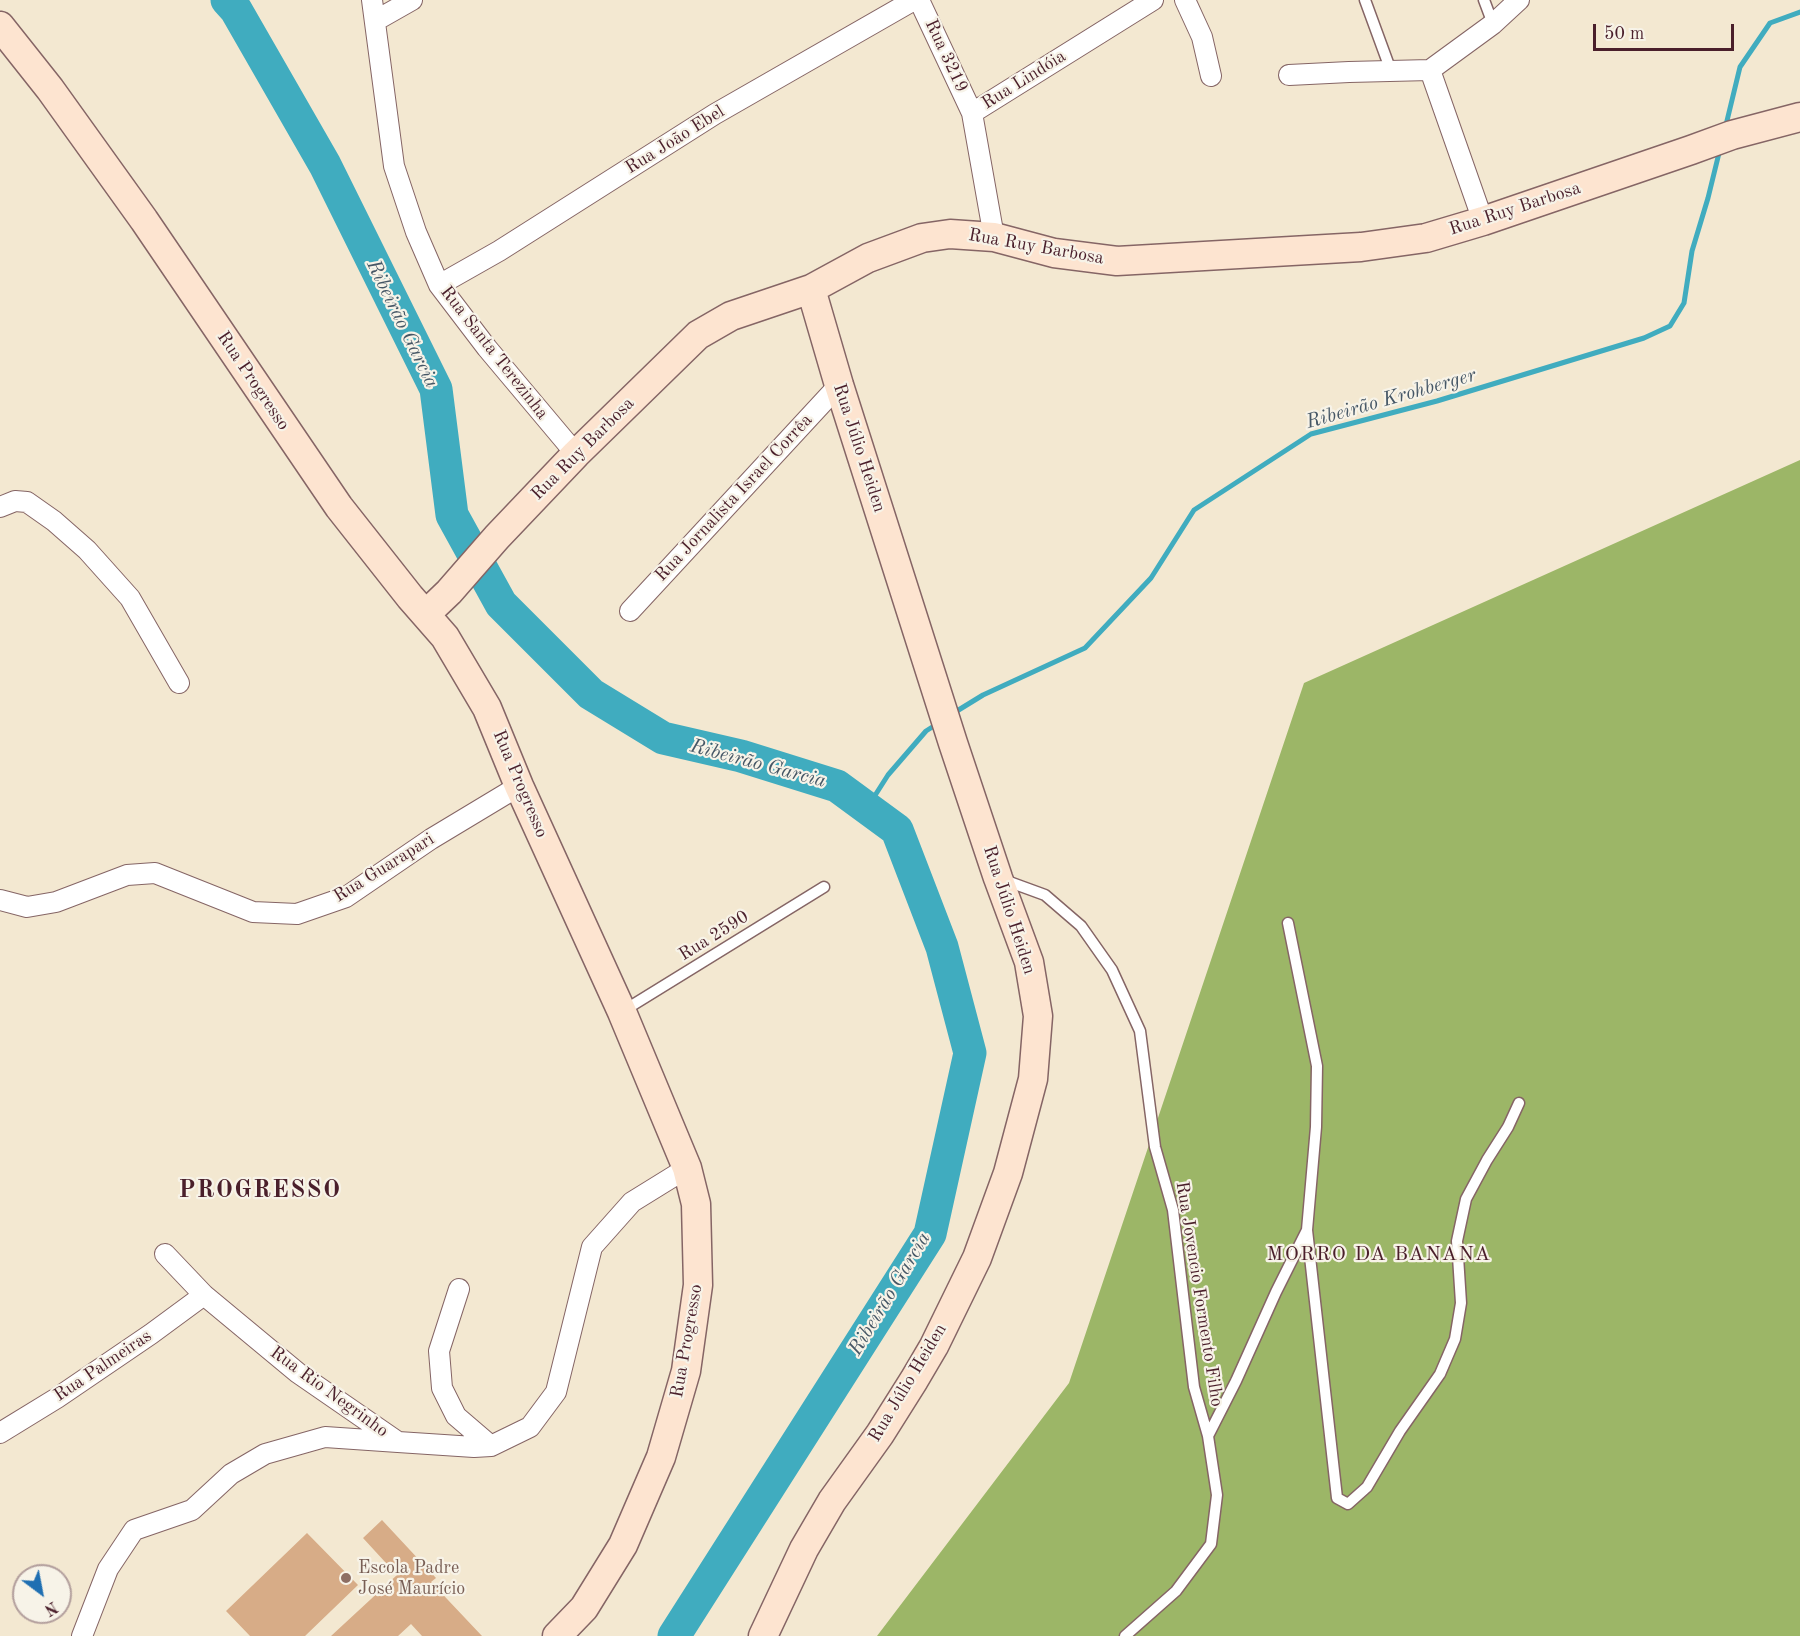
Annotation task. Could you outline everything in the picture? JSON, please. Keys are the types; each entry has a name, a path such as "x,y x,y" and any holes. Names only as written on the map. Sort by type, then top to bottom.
{"street":[{"name":"Rua Santa Terezinha","path":"372,0 394,166 416,232 439,285 481,341 576,454"},
{"path":"375,21 412,0"},
{"name":"Rua João Ebel","path":"439,285 499,251 716,114 914,0"},
{"name":"Rua 3219","path":"920,0 972,113"},
{"name":"Rua Lindóia","path":"994,237 972,113 1153,0"},
{"path":"1185,0 1202,37 1210,76"},
{"path":"1290,75 1430,70 1493,24 1519,0"},
{"name":"Rua Progresso","path":"0,26 50,88 144,220 339,507 410,597 445,637 487,708 519,786 622,1012 687,1168 696,1203 698,1285 683,1382 661,1457 623,1545 584,1608 557,1636"},
{"path":"1430,70 1483,221"},
{"name":"Rua Ruy Barbosa","path":"426,614 576,454 698,335 731,316 811,289 868,258 922,238 950,234 994,237 1054,253 1117,261 1361,247 1426,238 1483,221 1732,135 1800,117"},
{"name":"Rua Júlio Heiden","path":"763,1636 804,1549 832,1501 880,1434 933,1346 977,1258 1008,1173 1033,1079 1038,1016 1029,963 953,743 839,385 811,289"},
{"name":"Rua Jornalista Israel Corrêa","path":"630,611 839,385"},
{"path":"0,507 15,501 27,502 54,521 87,550 130,597 179,683"},
{"name":"Rua Guarapari","path":"0,900 27,907 56,902 127,875 155,873 253,912 297,914 346,897 431,839 519,786"},
{"name":"Rua Rio Negrinho","path":"165,1254 204,1295 298,1373 398,1442 490,1446 530,1427 556,1392 592,1247 632,1202 687,1168"},
{"path":"459,1289 439,1351 442,1388 456,1416 490,1446"},
{"name":"Rua Palmeiras","path":"0,1433 57,1398 204,1295"},
{"path":"82,1636 108,1569 134,1530 192,1510 231,1474 265,1454 325,1437 398,1442"}],"lane":[{"path":"1365,0 1391,71"},
{"path":"1484,0 1493,24"},
{"name":"Rua Jovencio Formento Filho","path":"998,878 1046,896 1081,926 1113,970 1140,1031 1155,1147 1173,1210 1194,1387 1209,1436"},
{"name":"Rua 2590","path":"622,1012 824,887"},
{"path":"1288,923 1317,1066 1316,1127 1307,1230 1337,1498 1348,1504 1367,1487 1400,1431 1444,1365 1455,1339 1461,1304 1457,1240 1466,1199 1508,1127 1519,1103"},
{"name":"Rua Jovencio Formento Filho","path":"1209,1436 1307,1230"},
{"path":"1125,1636 1176,1591 1211,1544 1217,1495 1209,1436"}],"green space":[{"path":"1800,460 1800,1636 877,1636 1069,1383 1304,683"}],"building":[{"path":"382,1520 436,1578 431,1582 482,1636 422,1636 411,1624 398,1636 331,1636 397,1575 363,1538"},
{"path":"307,1533 358,1585 305,1636 250,1636 226,1611"}],"waterway":[{"name":"Ribeirão Garcia","path":"227,0 236,10 325,165 436,389 452,515 501,604 591,694 663,738 741,756 837,786 897,830 942,947 970,1053 930,1234 674,1636"},
{"name":"Ribeirão Krohberger","path":"1725,129 1740,67 1770,23 1800,12"},
{"name":"Ribeirão Krohberger","path":"952,714 983,695 1085,648 1151,578 1194,510 1311,434 1437,401 1644,338 1670,326 1684,303 1692,251 1720,149"},
{"name":"Ribeirão Krohberger","path":"867,808 888,775 926,731 937,724"}],"place":[{"name":"Escola Padre José Maurício","path":"346,1578"}],"district":[{"name":"PROGRESSO","path":"260,1191"},
{"name":"MORRO DA BANANA","path":"1379,1255"}]}
